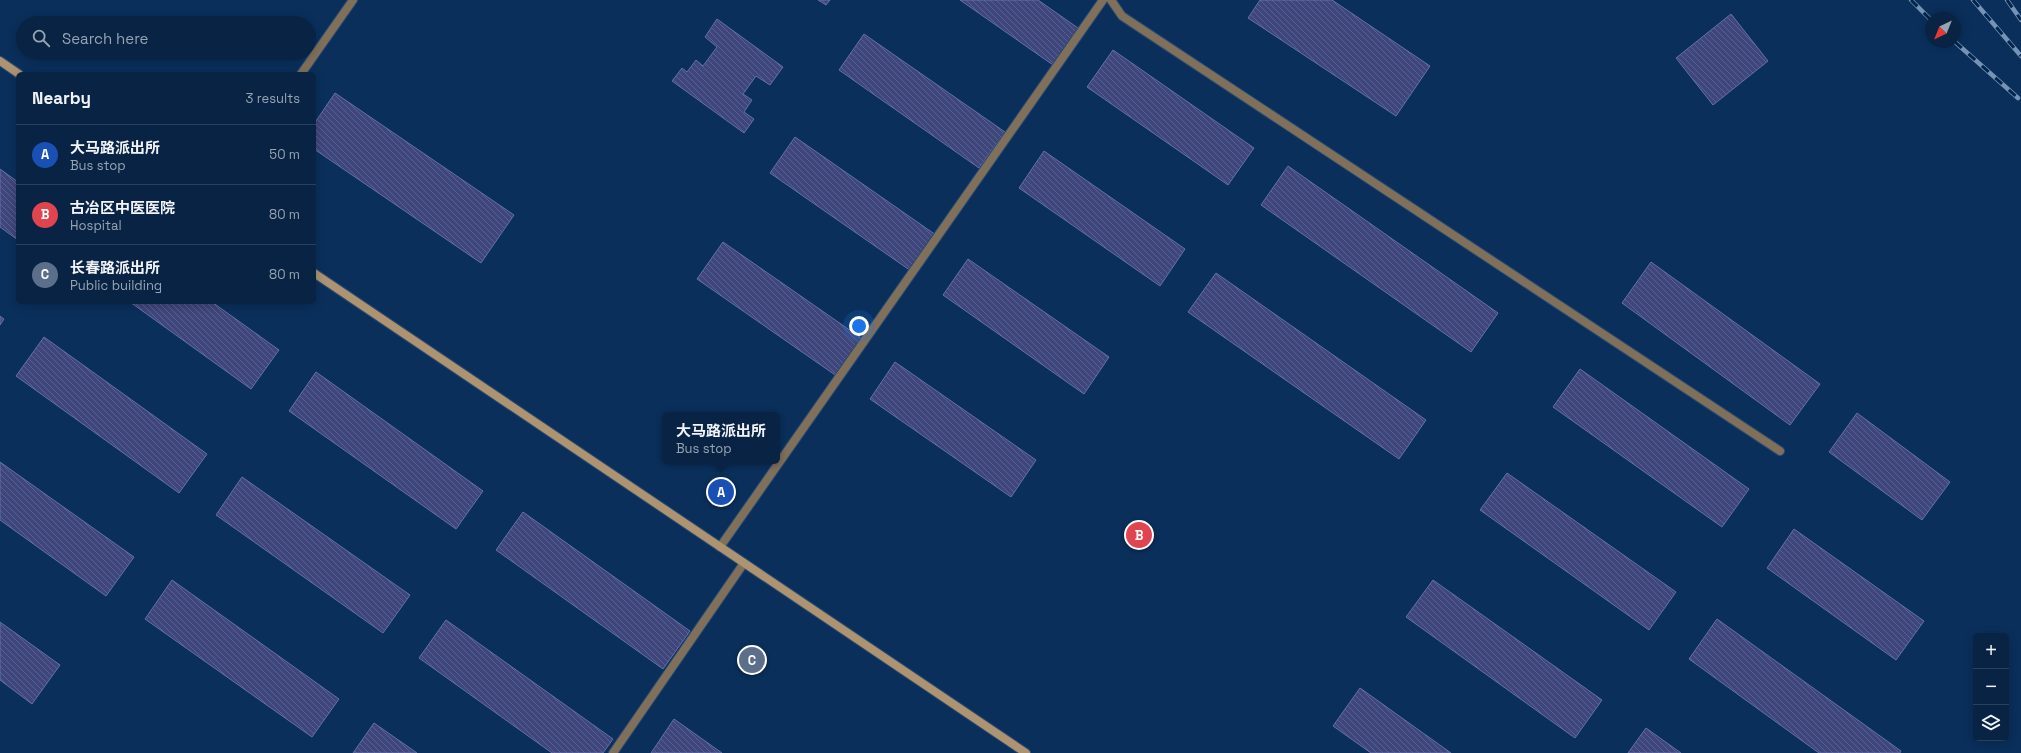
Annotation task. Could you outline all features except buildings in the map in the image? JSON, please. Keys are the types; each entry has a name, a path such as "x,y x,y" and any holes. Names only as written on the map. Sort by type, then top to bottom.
{"street":[{"path":"316,54 353,0"},
{"path":"780,461 1103,0"},
{"path":"1111,0 1122,16 1780,451"},
{"path":"303,72 312,60"},
{"path":"0,61 16,72"},
{"path":"316,274 1026,753"},
{"path":"720,547 778,464"},
{"path":"613,753 744,563"}],"railway":[{"path":"1911,0 1925,14"},
{"path":"1973,0 2021,56"},
{"path":"2007,0 2021,20"},
{"path":"1961,47 2018,98"}],"place":[{"name":"大马路派出所","path":"721,492"},
{"name":"古冶区中医医院","path":"1139,535"},
{"name":"长春路派出所","path":"752,660"}]}
